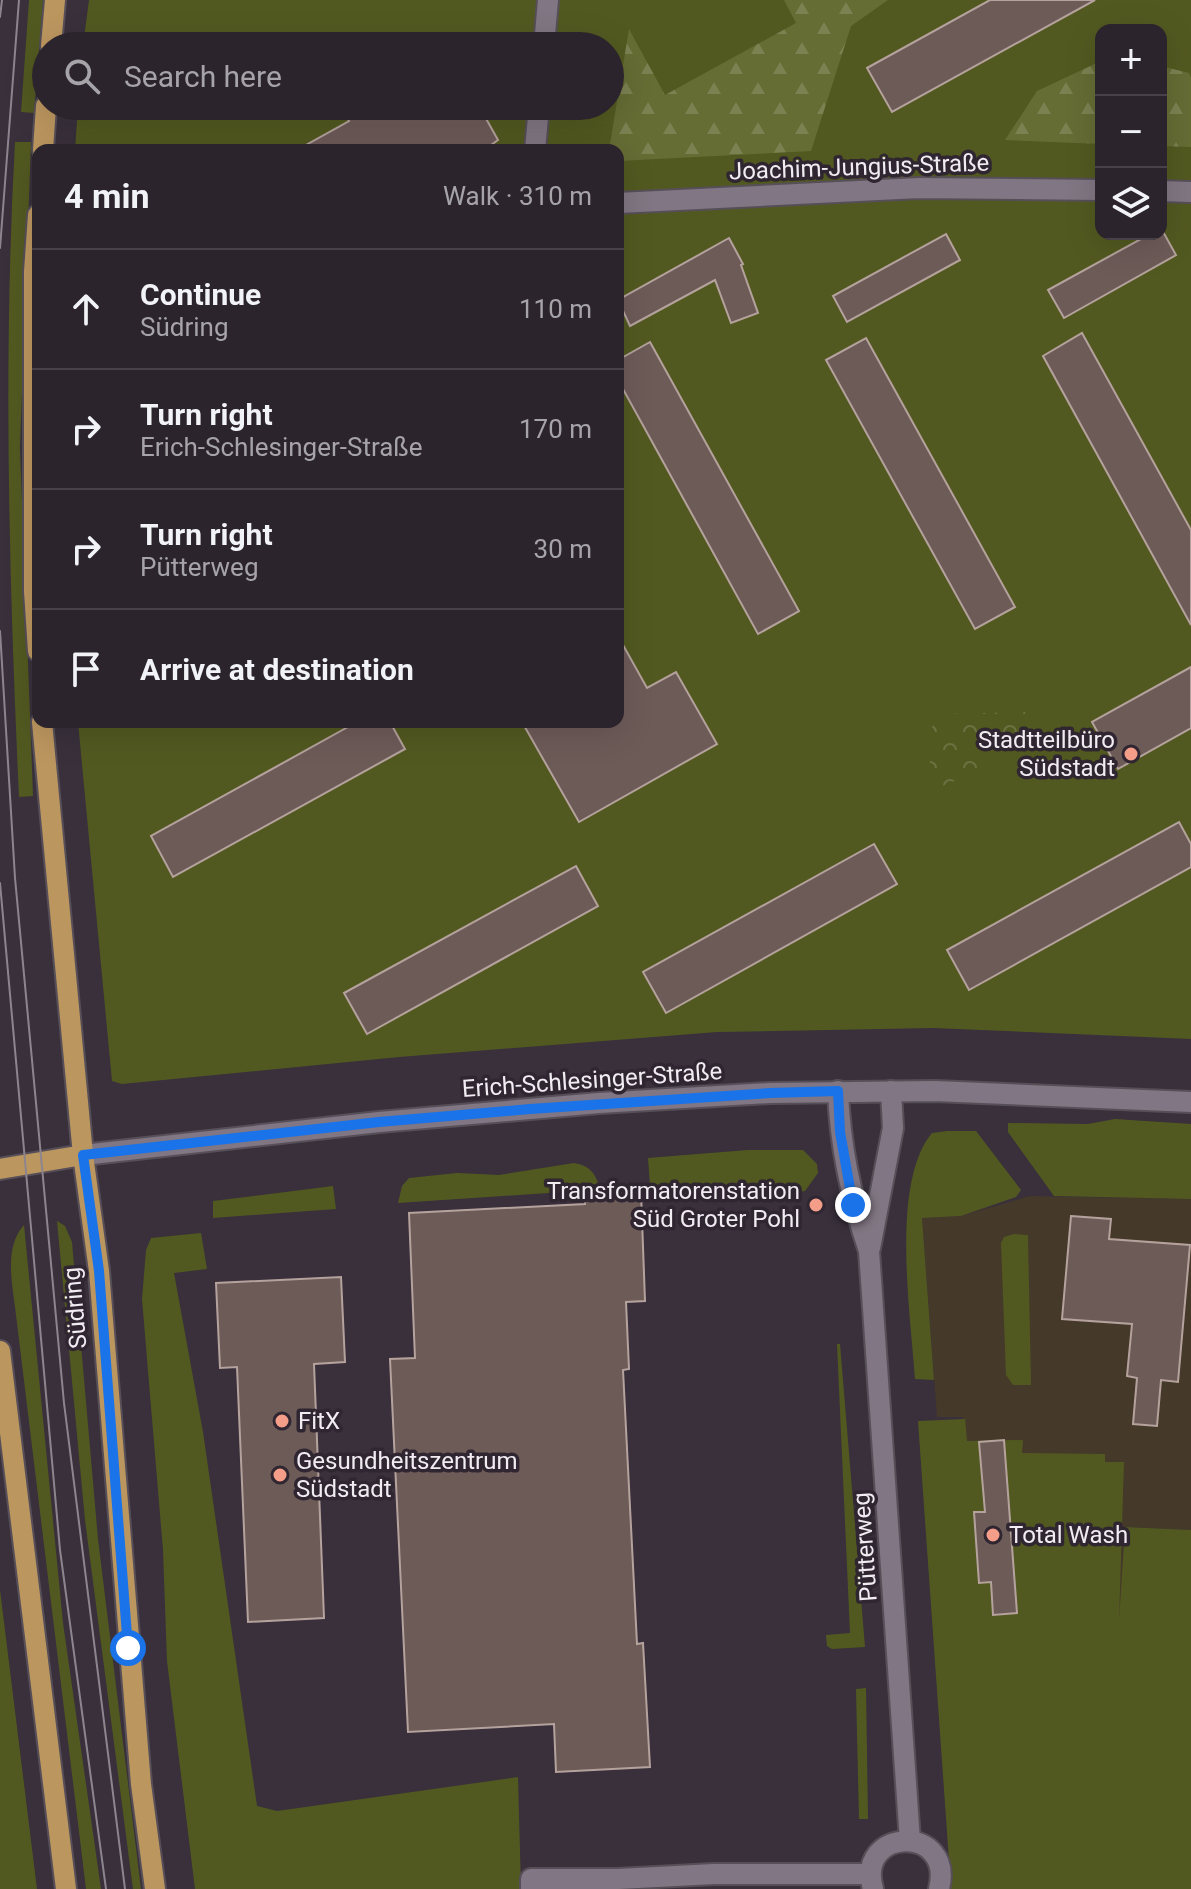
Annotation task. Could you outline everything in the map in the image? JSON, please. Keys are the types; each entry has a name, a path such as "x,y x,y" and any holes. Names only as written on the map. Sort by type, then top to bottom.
{"main road":[{"path":"52,32 55,0"},
{"path":"43,144 45,120"},
{"name":"Südring","path":"43,728 83,1155 99,1271 128,1648 155,1889"},
{"name":"Erich-Schlesinger-Straße","path":"0,1169 83,1155"},
{"path":"0,1351 66,1889"}],"street":[{"path":"545,32 548,0"},
{"path":"536,144 538,120"},
{"name":"Joachim-Jungius-Straße","path":"624,203 919,188 1095,190"},
{"path":"1167,191 1191,192"},
{"name":"Pütterweg","path":"838,1091 840,1132 853,1205 869,1251"},
{"name":"Erich-Schlesinger-Straße","path":"83,1155 379,1122 770,1093 891,1091 1191,1102"},
{"name":"Pütterweg","path":"891,1091 893,1128 869,1251 910,1841"},
{"path":"531,1889 531,1879 871,1881 879,1853 887,1845 910,1841 922,1844 939,1863 942,1875 939,1889"}],"shaded area":[{"path":"1030,1196 1191,1199 1191,1530 1125,1527 1120,1621 976,1621 963,1417 937,1417 922,1218 961,1216"}],"green space":[{"path":"29,0 43,0 40,32 32,32 32,113 21,112"},
{"path":"89,0 1191,0 1191,1039 933,1028 717,1032 399,1057 122,1084 112,1081 79,728 624,728 624,144 75,144 77,120 624,120 624,32 85,32"},
{"path":"784,0 888,0 851,26 811,151 624,161 624,144 610,144 614,120 624,120 624,59 629,29 665,95 796,23"},
{"path":"1095,64 1095,144 1005,140 1037,91"},
{"path":"1167,68 1189,73 1191,78 1191,147 1167,146"},
{"path":"15,142 31,142 20,448 33,796 19,797 9,470 9,306"},
{"path":"1030,712 1028,750 928,792 933,714"},
{"path":"1115,1119 1191,1124 1191,1199 1054,1196 1008,1132 1008,1123 1088,1124"},
{"path":"976,1131 1021,1190 1016,1197 961,1216 922,1218 934,1380 915,1379 906,1251 911,1184 919,1155 932,1133"},
{"path":"748,1150 803,1150 817,1164 818,1173 805,1191 651,1199 648,1158"},
{"path":"574,1163 589,1169 598,1183 578,1191 398,1203 402,1186 409,1178 457,1173 499,1175"},
{"path":"333,1186 336,1209 213,1218 213,1201"},
{"path":"57,1221 65,1226 72,1242 98,1539 141,1889 133,1889 85,1520"},
{"path":"24,1225 63,1623 101,1889 86,1889 13,1292 11,1256 13,1245"},
{"path":"201,1233 207,1269 174,1273 203,1432 257,1806 277,1811 518,1777 521,1889 195,1889 167,1661 163,1550 142,1299 146,1250 151,1238"},
{"path":"1028,1235 1031,1385 1013,1385 1006,1375 1001,1243 1004,1237"},
{"path":"837,1344 840,1344 865,1647 832,1649 827,1646 826,1635 850,1633"},
{"path":"965,1419 967,1441 1023,1440 1022,1453 1105,1454 1105,1462 1124,1462 1119,1621 1125,1527 1191,1530 1191,1889 951,1889 918,1421"},
{"path":"0,1590 1,1598 37,1889 0,1889"},
{"path":"866,1688 868,1819 859,1819 856,1689"}],"building":[{"path":"990,0 1095,0 892,112 867,68"},
{"path":"487,120 498,140 492,144 308,144 349,121"},
{"path":"946,234 960,260 847,322 833,296"},
{"path":"729,238 743,264 758,313 731,323 715,280 630,326 624,313 624,297"},
{"path":"1167,239 1176,255 1064,318 1048,290 1139,240"},
{"path":"1082,333 1191,530 1191,625 1043,356"},
{"path":"866,338 1015,607 975,629 826,360"},
{"path":"650,342 799,611 758,634 624,391 624,357"},
{"path":"624,647 647,688 676,672 717,744 579,822 525,728 624,728"},
{"path":"1191,667 1191,728 1118,769 1092,722"},
{"path":"346,728 393,728 405,749 173,877 151,836"},
{"path":"1179,822 1191,844 1191,867 969,990 947,950"},
{"path":"874,844 897,884 666,1013 643,972"},
{"path":"576,866 598,906 367,1034 344,993"},
{"path":"641,1192 645,1301 626,1302 629,1369 623,1370 637,1644 643,1643 650,1767 556,1772 554,1724 408,1732 390,1359 415,1358 409,1213 585,1204 585,1201 594,1200 594,1194"},
{"path":"1071,1216 1111,1219 1109,1239 1190,1245 1178,1382 1161,1380 1157,1426 1133,1424 1137,1378 1127,1376 1132,1324 1062,1319"},
{"name":"Gesundheitszentrum Südstadt","path":"341,1277 345,1362 314,1364 324,1618 248,1622 237,1367 220,1368 216,1283"},
{"name":"Total Wash","path":"1004,1440 1017,1613 993,1615 991,1582 979,1583 974,1512 985,1512 979,1442"}],"tram line":[{"path":"0,17 2,0"},
{"path":"0,248 19,0"},
{"path":"0,631 15,878 64,1403 125,1889"},
{"path":"0,883 60,1550 106,1889"}],"place":[{"name":"Stadtteilbüro Südstadt","path":"1131,754"},
{"name":"Transformatorenstation Süd Groter Pohl","path":"816,1205"},
{"name":"FitX","path":"282,1421"},
{"name":"Gesundheitszentrum Südstadt","path":"280,1475"},
{"name":"Total Wash","path":"993,1535"}],"route":[{"path":"128,1648 99,1271 83,1155 379,1122 599,1103 838,1091 840,1132 853,1205"}]}
